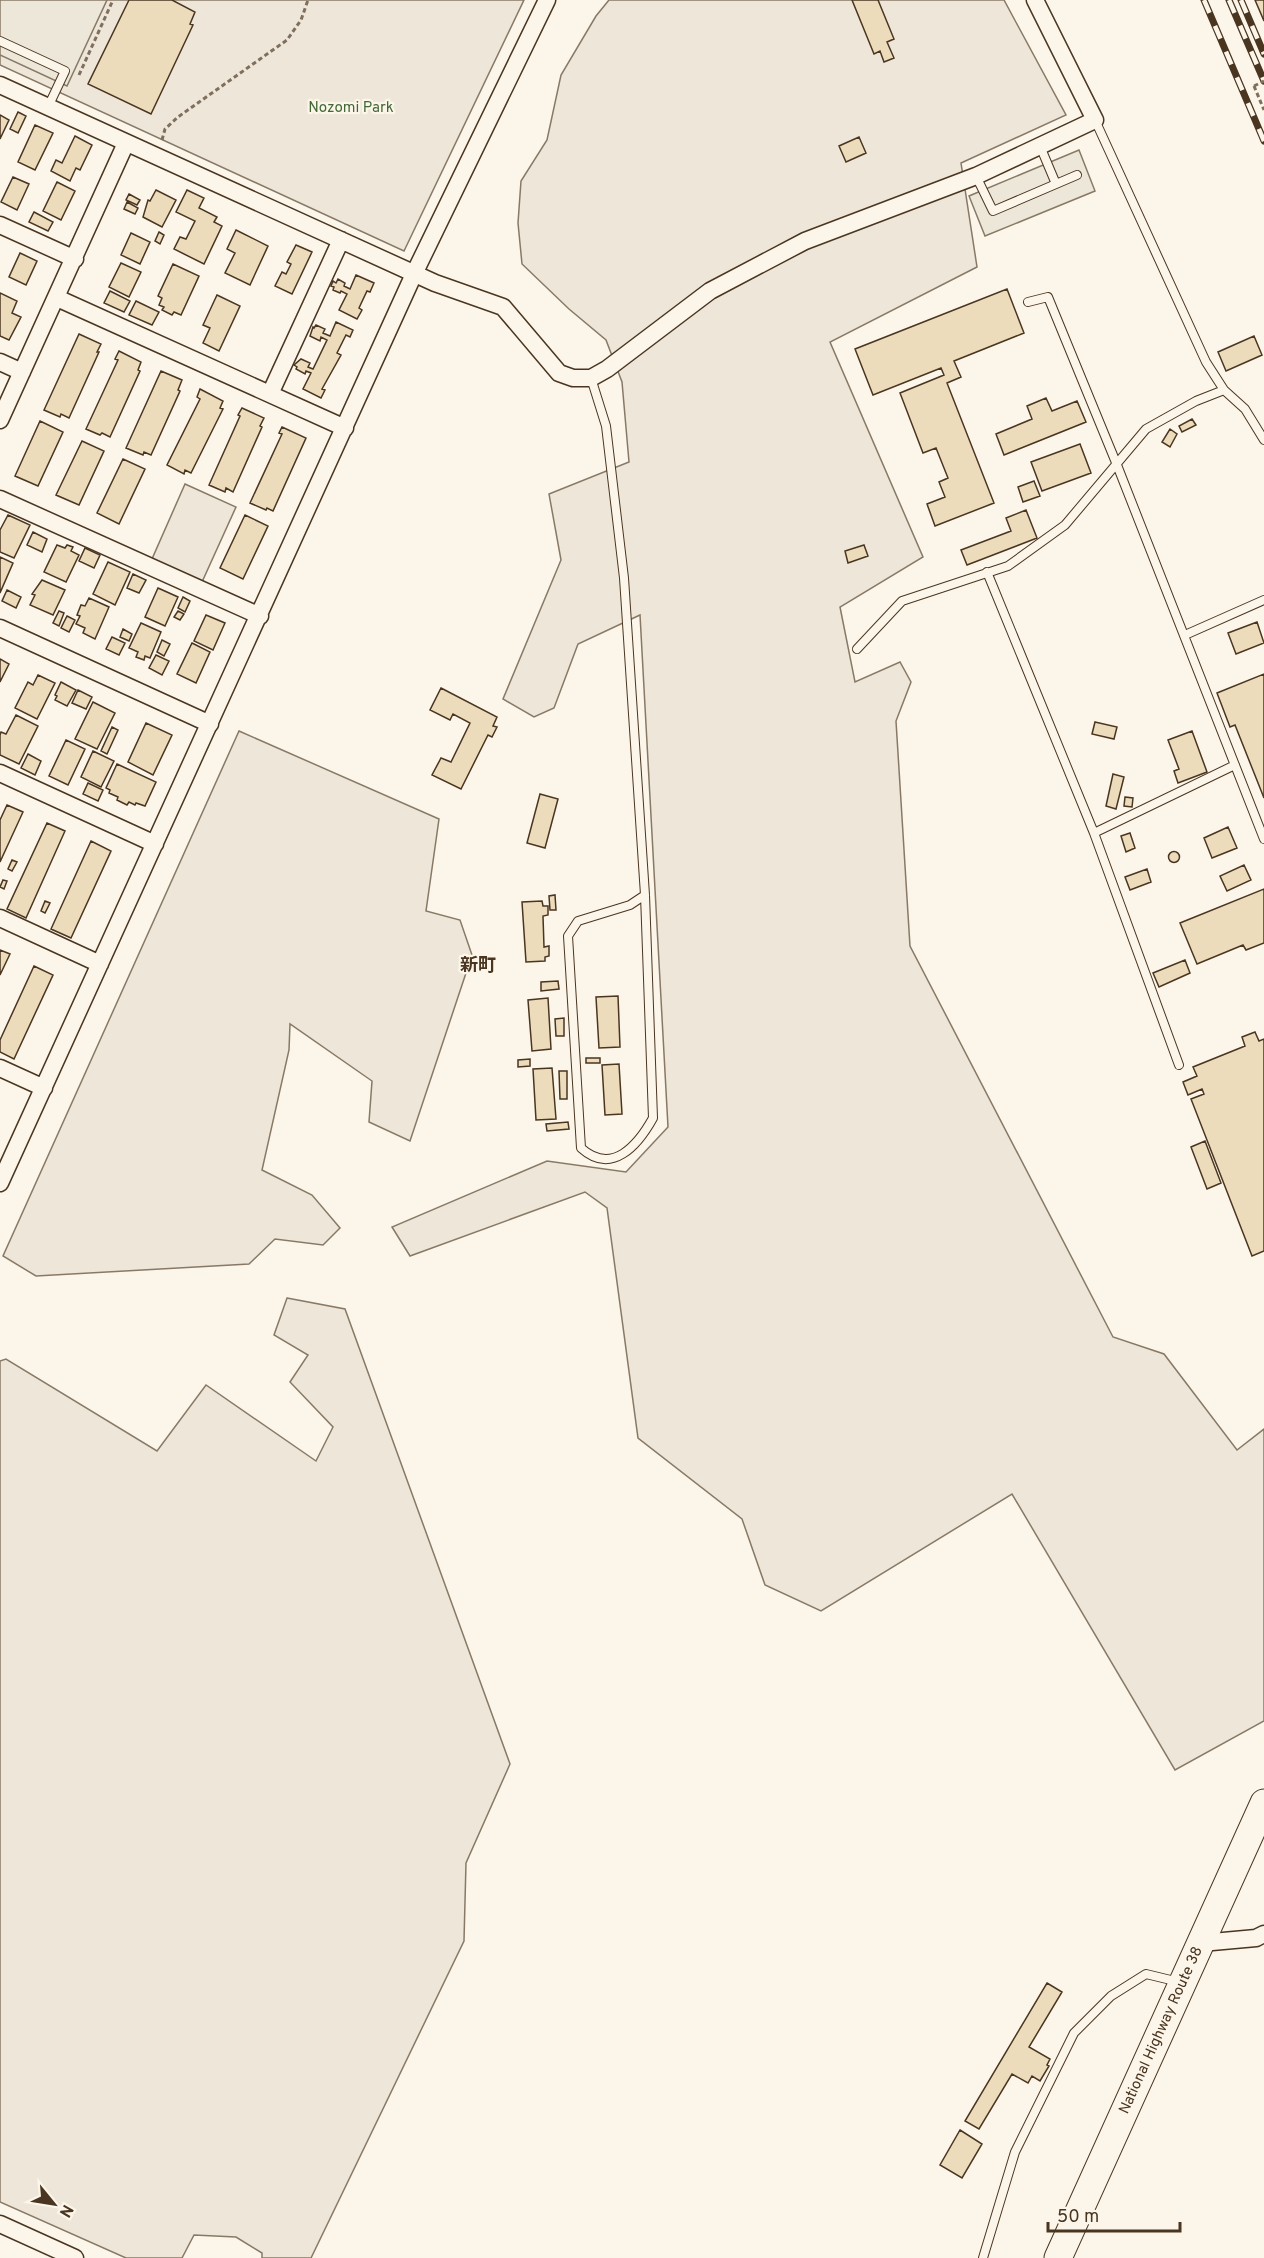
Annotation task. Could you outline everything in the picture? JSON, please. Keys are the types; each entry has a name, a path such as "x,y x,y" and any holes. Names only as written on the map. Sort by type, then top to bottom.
{"highway":[{"name":"National Highway Route 38","path":"1058,2258 1264,1803"}],"street":[{"path":"0,1183 260,616 414,273 547,0"},
{"path":"0,85 435,283 503,307 559,373 573,378 591,378 607,369 710,291 805,241 976,176 1095,120 1035,0"},
{"path":"0,420 126,143"},
{"path":"0,225 75,259"},
{"path":"270,394 341,240"},
{"path":"57,298 345,428"},
{"path":"0,362 22,372"},
{"path":"0,499 260,616"},
{"path":"0,628 210,724"},
{"path":"0,773 155,844"},
{"path":"0,918 100,964"},
{"path":"0,1068 44,1088"},
{"path":"1201,1943 1256,1938 1264,1934"},
{"path":"0,2224 75,2258"}],"lane":[{"path":"0,41 65,71 48,107"},
{"path":"1095,120 1206,362 1224,390 1245,408 1264,440"},
{"path":"1040,146 1056,184"},
{"path":"976,176 993,211 1077,175"},
{"path":"1028,302 1048,297 1117,465 1264,839"},
{"path":"591,378 606,426 624,578 645,895 653,1118 642,1138 625,1154 601,1159 589,1155 581,1148 568,936 578,921 630,905 645,895"},
{"path":"857,649 902,601 1008,566 1065,525 1146,429 1196,401 1224,390"},
{"path":"987,572 1094,832 1179,1065"},
{"path":"1185,636 1264,600"},
{"path":"1094,832 1235,765"},
{"path":"983,2258 1015,2152 1074,2033 1111,1996 1146,1974 1183,1983"}],"path":[{"path":"74,84 113,0"},
{"path":"160,145 165,129 178,117 287,40 301,20 308,0"},
{"path":"1264,81 1254,86 1264,110"}],"green space":[{"name":"Nozomi Park","path":"0,0 524,0 404,251 0,65"},
{"path":"609,0 1004,0 1066,115 961,163 977,267 830,342 923,557 840,607 855,682 900,662 911,682 896,721 910,946 1113,1337 1164,1354 1237,1450 1264,1429 1264,1721 1175,1770 1012,1494 821,1611 765,1585 742,1519 638,1438 607,1208 585,1192 410,1256 392,1227 547,1161 626,1172 668,1127 640,615 578,644 554,708 534,717 503,699 561,560 549,494 629,462 622,382 606,340 569,309 522,264 518,223 521,181 547,140 561,75 596,16"},
{"path":"185,484 236,507 202,582 152,559"},
{"path":"239,731 439,819 426,911 460,920 472,955 410,1141 369,1122 372,1081 290,1024 289,1050 262,1170 312,1195 340,1228 323,1245 275,1239 249,1264 36,1276 3,1256"},
{"path":"287,1298 345,1309 510,1764 466,1863 464,1941 311,2258 262,2258 262,2253 236,2237 194,2235 182,2258 126,2258 0,2202 0,1361 6,1359 157,1451 206,1385 316,1461 333,1427 290,1382 308,1355 274,1335"}],"shaded area":[{"path":"0,0 107,0 67,86 0,55"},
{"path":"1079,150 1095,191 985,236 969,196"}],"building":[{"path":"129,0 172,0 195,12 190,24 193,25 151,114 88,84"},
{"path":"852,0 878,0 894,39 887,42 894,58 884,62 880,51 874,54"},
{"path":"1255,0 1264,0 1264,21"},
{"path":"18,112 26,116 18,133 10,129"},
{"path":"0,115 9,120 0,139"},
{"path":"35,125 53,133 35,170 18,162"},
{"path":"75,136 92,145 80,170 76,168 70,181 51,171 56,160 62,163"},
{"path":"859,137 866,153 846,162 839,146"},
{"path":"13,177 29,184 17,210 1,202"},
{"path":"57,182 75,191 61,220 43,211"},
{"path":"156,190 176,200 162,227 143,217 148,200 150,201"},
{"path":"187,190 204,198 199,208 217,217 214,222 222,226 204,264 174,249 180,237 186,239 195,221 176,212"},
{"path":"129,194 140,200 137,205 126,200"},
{"path":"127,202 138,208 135,214 124,209"},
{"path":"34,212 53,222 48,231 29,222"},
{"path":"236,230 268,246 250,285 225,273 235,253 227,249"},
{"path":"159,232 164,235 160,244 155,241"},
{"path":"131,233 150,242 140,264 121,255"},
{"path":"296,245 312,252 292,294 275,286 282,272 286,274 291,264 287,262"},
{"path":"20,253 37,261 26,285 9,277"},
{"path":"121,263 141,272 129,297 109,287"},
{"path":"173,264 199,276 181,315 174,312 172,315 162,310 164,307 159,305 162,298 158,296"},
{"path":"356,275 374,283 370,292 367,291 359,308 362,310 357,319 339,310 347,294 333,290 334,287 331,286 333,281 336,283 338,279 350,289"},
{"path":"1007,289 1024,333 954,361 961,377 947,383 994,503 935,526 927,504 945,497 939,482 948,478 936,448 923,453 900,393 944,375 941,368 873,395 855,349"},
{"path":"110,291 130,301 124,312 104,303"},
{"path":"0,293 17,301 12,313 21,317 9,340 0,336"},
{"path":"217,295 240,306 219,351 203,343 210,328 203,325"},
{"path":"136,301 159,312 152,325 129,315"},
{"path":"336,322 353,330 350,337 346,335 337,353 341,355 322,389 325,390 321,398 303,389 311,373 306,371 305,374 296,369 294,365 301,359 310,363 308,367 313,369 327,340 321,337 320,341 310,336 313,327 316,325 325,329 323,333 330,336"},
{"path":"79,334 101,344 69,418 61,414 60,417 44,410"},
{"path":"1254,336 1262,355 1226,371 1218,352"},
{"path":"119,351 141,362 138,370 140,371 110,437 86,429 118,360 115,359"},
{"path":"161,371 182,380 178,390 180,391 151,455 144,452 143,455 126,448"},
{"path":"200,389 223,401 220,408 223,409 191,473 185,470 184,474 167,465 200,399 197,397"},
{"path":"1046,398 1052,411 1077,401 1086,422 1004,455 996,434 1032,419 1027,406"},
{"path":"242,408 264,418 233,492 226,488 225,492 209,485"},
{"path":"1192,419 1196,425 1182,432 1179,426"},
{"path":"40,421 63,432 38,486 15,476"},
{"path":"282,427 306,438 273,511 267,508 266,510 250,503 282,434 279,433"},
{"path":"1170,429 1177,434 1170,447 1162,442"},
{"path":"82,441 104,451 79,505 56,495"},
{"path":"1080,444 1091,473 1042,491 1031,462"},
{"path":"123,459 145,469 119,524 97,513"},
{"path":"1034,481 1040,496 1023,502 1018,487"},
{"path":"1026,510 1037,538 967,565 961,550 1011,531 1006,518"},
{"path":"8,515 30,525 14,558 0,552 0,530"},
{"path":"245,515 268,526 243,579 220,568"},
{"path":"33,532 47,539 42,552 27,545"},
{"path":"57,545 65,548 67,545 73,547 71,551 79,555 66,582 44,572"},
{"path":"864,545 868,556 848,563 845,551"},
{"path":"85,548 100,555 94,568 79,561"},
{"path":"0,557 13,563 0,593"},
{"path":"108,562 130,572 115,605 93,594"},
{"path":"133,574 146,580 139,593 127,588"},
{"path":"42,580 65,590 53,615 30,605 35,595 32,594"},
{"path":"158,588 178,597 165,626 145,617"},
{"path":"7,590 21,597 16,608 2,601"},
{"path":"183,597 190,601 185,612 178,608"},
{"path":"89,598 109,607 95,639 83,633 85,628 76,624 80,616 77,615 81,605 85,606"},
{"path":"59,611 64,613 59,626 53,623"},
{"path":"178,611 184,614 180,620 174,617"},
{"path":"206,615 225,623 213,650 194,641"},
{"path":"67,616 75,620 69,632 61,628"},
{"path":"1257,622 1264,643 1236,654 1228,633"},
{"path":"141,623 161,632 150,658 145,656 144,660 136,657 138,652 129,648"},
{"path":"123,629 132,634 129,641 120,637"},
{"path":"112,637 125,643 119,655 106,649"},
{"path":"162,640 170,644 164,656 157,652"},
{"path":"192,643 210,652 196,683 177,674"},
{"path":"156,655 169,661 162,675 149,668"},
{"path":"0,659 9,664 0,682"},
{"path":"1264,674 1264,798 1235,725 1230,727 1217,693"},
{"path":"38,675 55,683 37,719 15,708 28,682 33,685"},
{"path":"61,682 76,690 67,706 55,700"},
{"path":"441,688 497,717 493,726 497,727 492,737 488,735 461,789 432,775 441,758 451,762 470,723 453,714 450,720 430,710"},
{"path":"78,690 92,697 86,709 72,703"},
{"path":"93,702 115,713 97,749 75,739"},
{"path":"16,715 38,726 19,764 0,755 1,732 6,734"},
{"path":"1095,722 1117,727 1114,739 1092,734"},
{"path":"146,723 172,735 153,775 128,762"},
{"path":"112,727 118,730 107,754 101,751"},
{"path":"1192,731 1207,772 1178,783 1174,771 1179,769 1168,740"},
{"path":"66,740 85,749 68,785 49,776"},
{"path":"93,751 114,761 101,787 81,777"},
{"path":"28,754 41,761 35,775 21,768"},
{"path":"117,764 156,782 145,806 129,802 127,805 109,793 110,790 106,788"},
{"path":"1113,774 1124,777 1116,809 1106,806"},
{"path":"88,783 103,790 98,801 83,794"},
{"path":"540,794 558,799 545,848 527,843"},
{"path":"1125,797 1133,798 1132,807 1124,806"},
{"path":"7,805 23,812 0,862 0,820"},
{"path":"47,823 65,831 26,918 7,909"},
{"path":"1228,827 1237,848 1212,858 1204,838"},
{"path":"1130,833 1135,848 1126,852 1121,836"},
{"path":"91,841 111,851 71,938 51,929"},
{"path":"1174,851 1180,857 1174,863 1168,857"},
{"path":"12,860 17,862 12,871 8,869"},
{"path":"1244,865 1251,880 1227,891 1220,876"},
{"path":"1147,869 1151,882 1130,890 1125,877"},
{"path":"3,880 7,881 4,889 0,887"},
{"path":"1264,889 1264,943 1246,950 1243,945 1197,964 1180,923"},
{"path":"555,895 556,910 550,910 549,896"},
{"path":"45,901 50,903 45,913 41,911"},
{"path":"542,901 543,906 548,906 548,915 543,916 544,947 549,946 549,956 545,957 545,961 526,962 522,902"},
{"path":"0,950 10,954 0,975"},
{"path":"1185,960 1190,973 1159,987 1153,973"},
{"path":"34,966 53,975 14,1059 0,1052 0,1040"},
{"path":"558,981 559,989 541,991 541,982"},
{"path":"618,996 620,1047 599,1048 596,997"},
{"path":"548,998 551,1049 532,1051 528,1000"},
{"path":"564,1018 564,1036 556,1036 555,1019"},
{"path":"1255,1032 1259,1041 1264,1039 1264,1251 1252,1256 1191,1099 1204,1094 1202,1089 1188,1095 1183,1082 1197,1076 1193,1067 1245,1046 1242,1037"},
{"path":"586,1058 600,1058 600,1063 586,1063"},
{"path":"530,1059 530,1066 518,1067 518,1060"},
{"path":"619,1064 622,1114 605,1115 602,1065"},
{"path":"552,1068 556,1119 536,1120 533,1069"},
{"path":"559,1071 567,1071 567,1099 560,1099"},
{"path":"568,1122 569,1129 547,1131 546,1124"},
{"path":"1205,1141 1221,1183 1207,1189 1191,1147"},
{"path":"1047,1983 1062,1992 1029,2047 1050,2059 1047,2065 1049,2066 1040,2081 1032,2076 1028,2083 1012,2074 979,2129 965,2121"},
{"path":"960,2130 982,2144 962,2178 940,2165"}],"railway":[{"path":"1204,0 1264,141"},
{"path":"1229,0 1264,81"},
{"path":"1241,0 1264,54"}],"district":[{"name":"新町","path":"478,966"}]}
